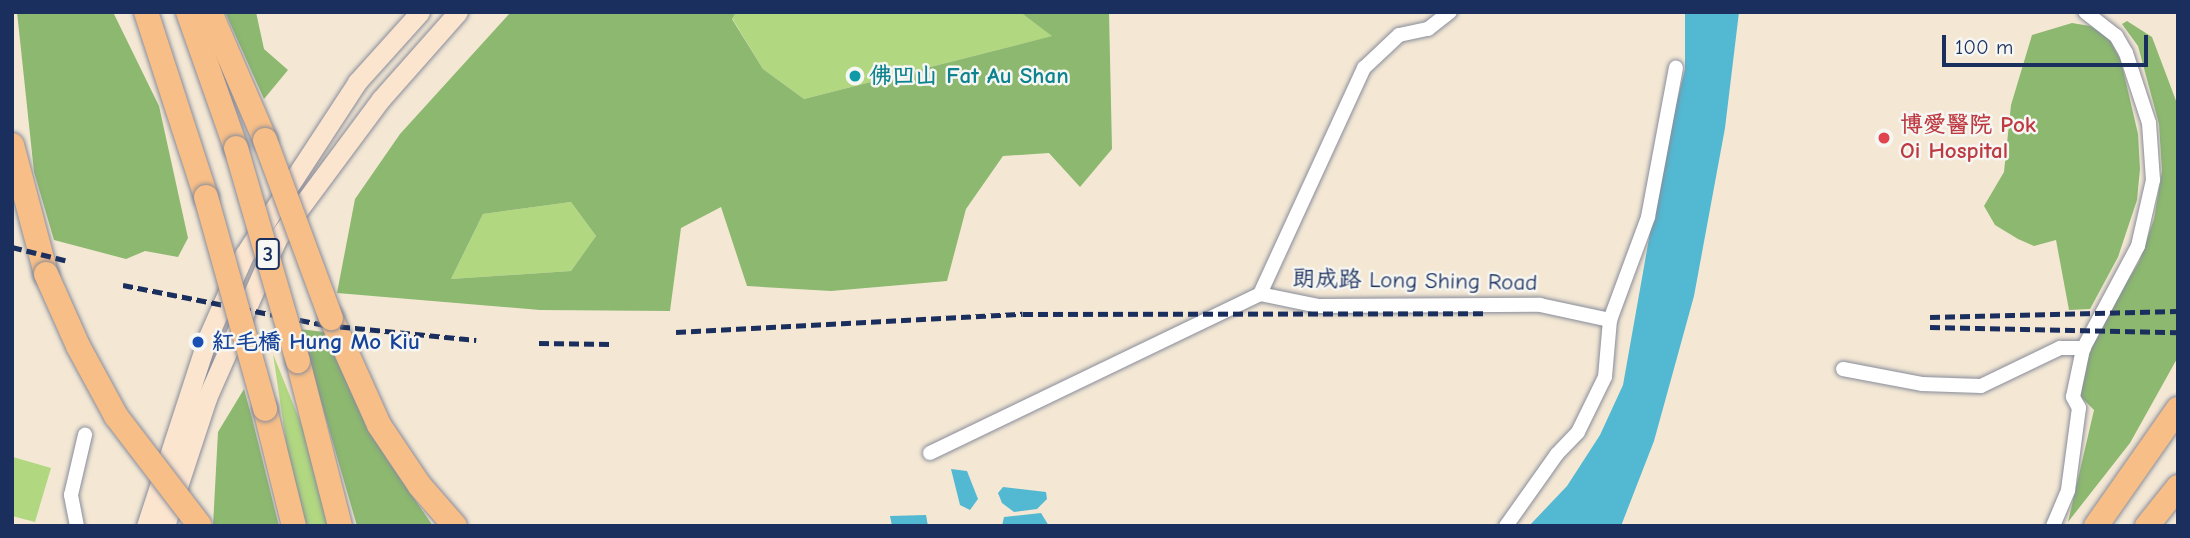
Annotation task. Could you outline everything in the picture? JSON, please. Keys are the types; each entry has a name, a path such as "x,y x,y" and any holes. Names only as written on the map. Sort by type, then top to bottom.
{"highway":[{"name":"3","path":"146,12 206,197 265,409 294,526"},
{"name":"3","path":"188,12 236,148 298,360 340,526"},
{"path":"210,12 251,106 331,318 379,425 420,485 456,526"},
{"path":"12,145 46,274 78,346 116,416 200,526"},
{"path":"2096,526 2178,409"},
{"path":"2147,526 2178,487"}],"main road":[{"path":"150,525 207,339 244,255 357,82 419,12"},
{"path":"327,128 368,90 435,12"},
{"path":"150,525 277,239 380,99 458,12"}],"street":[{"path":"930,453 1087,374 1118,365 1260,294 1364,68 1399,35 1428,29 1450,12"},
{"path":"2053,526 2068,490 2079,408 2073,397 2083,349 2138,246 2148,212 2154,164 2149,123 2126,53 2116,36 2085,12"},
{"path":"1506,526 1557,454 1578,432 1605,377 1610,320 1648,217 1676,68"},
{"name":"朗成路 Long Shing Road","path":"1260,294 1318,306 1540,305 1610,320"},
{"path":"1843,369 1922,384 1981,386 2060,348 2083,349"},
{"path":"77,526 71,495 85,435"}],"green space":[{"path":"17,12 113,12 159,106 188,238 178,257 145,251 126,259 54,240 34,172"},
{"path":"225,12 256,12 264,49 288,70 264,99"},
{"path":"511,12 736,12 732,19 763,69 804,99 1052,36 1020,12 1109,12 1112,149 1080,187 1049,153 1003,156 966,209 947,281 831,291 747,286 721,207 681,228 670,311 540,310 337,293 355,199 400,134","holes":["571,202 596,236 571,271 451,279 483,214"]},
{"path":"736,12 1020,12 1053,36 804,99 763,69 732,18"},
{"path":"2127,21 2152,37 2178,106 2178,357 2130,443 2068,522 2094,410 2077,393 2086,348 2139,262 2154,219 2162,171 2159,124 2138,46 2122,24"},
{"path":"2072,23 2090,26 2108,36 2121,61 2138,134 2140,169 2137,200 2118,257 2090,309 2069,310 2056,240 2034,246 2018,239 1995,225 1984,206 2004,172 2011,105 2032,35"},
{"path":"571,202 596,236 571,271 451,279 483,214"},
{"path":"300,329 324,332 387,459 433,526 357,526"},
{"path":"273,354 311,448 331,526 306,526 288,455"},
{"path":"244,389 279,526 213,526 218,432"},
{"path":"13,457 51,468 35,522 12,516"}],"water":[{"path":"1685,12 1739,12 1725,128 1694,296 1654,441 1621,526 1529,526 1567,486 1600,435 1623,385 1664,154 1685,69"},
{"path":"951,469 967,471 978,499 970,510 960,505"},
{"path":"1003,487 1046,492 1047,499 1037,509 1014,512 1002,503 998,493"},
{"path":"1041,513 1049,526 1002,526 1004,517"},
{"path":"926,515 928,526 892,526 890,516"}],"railway":[{"path":"12,247 68,261"},
{"path":"123,285 325,325 476,340"},
{"path":"1930,317 2178,311"},
{"path":"676,332 1023,314 1486,313"},
{"path":"1930,327 2178,332"},
{"path":"539,343 611,344"}],"place":[{"name":"佛凹山 Fat Au Shan","path":"855,76"},
{"name":"博愛醫院 Pok Oi Hospital","path":"1884,138"},
{"name":"紅毛橋 Hung Mo Kiu","path":"198,342"}]}
